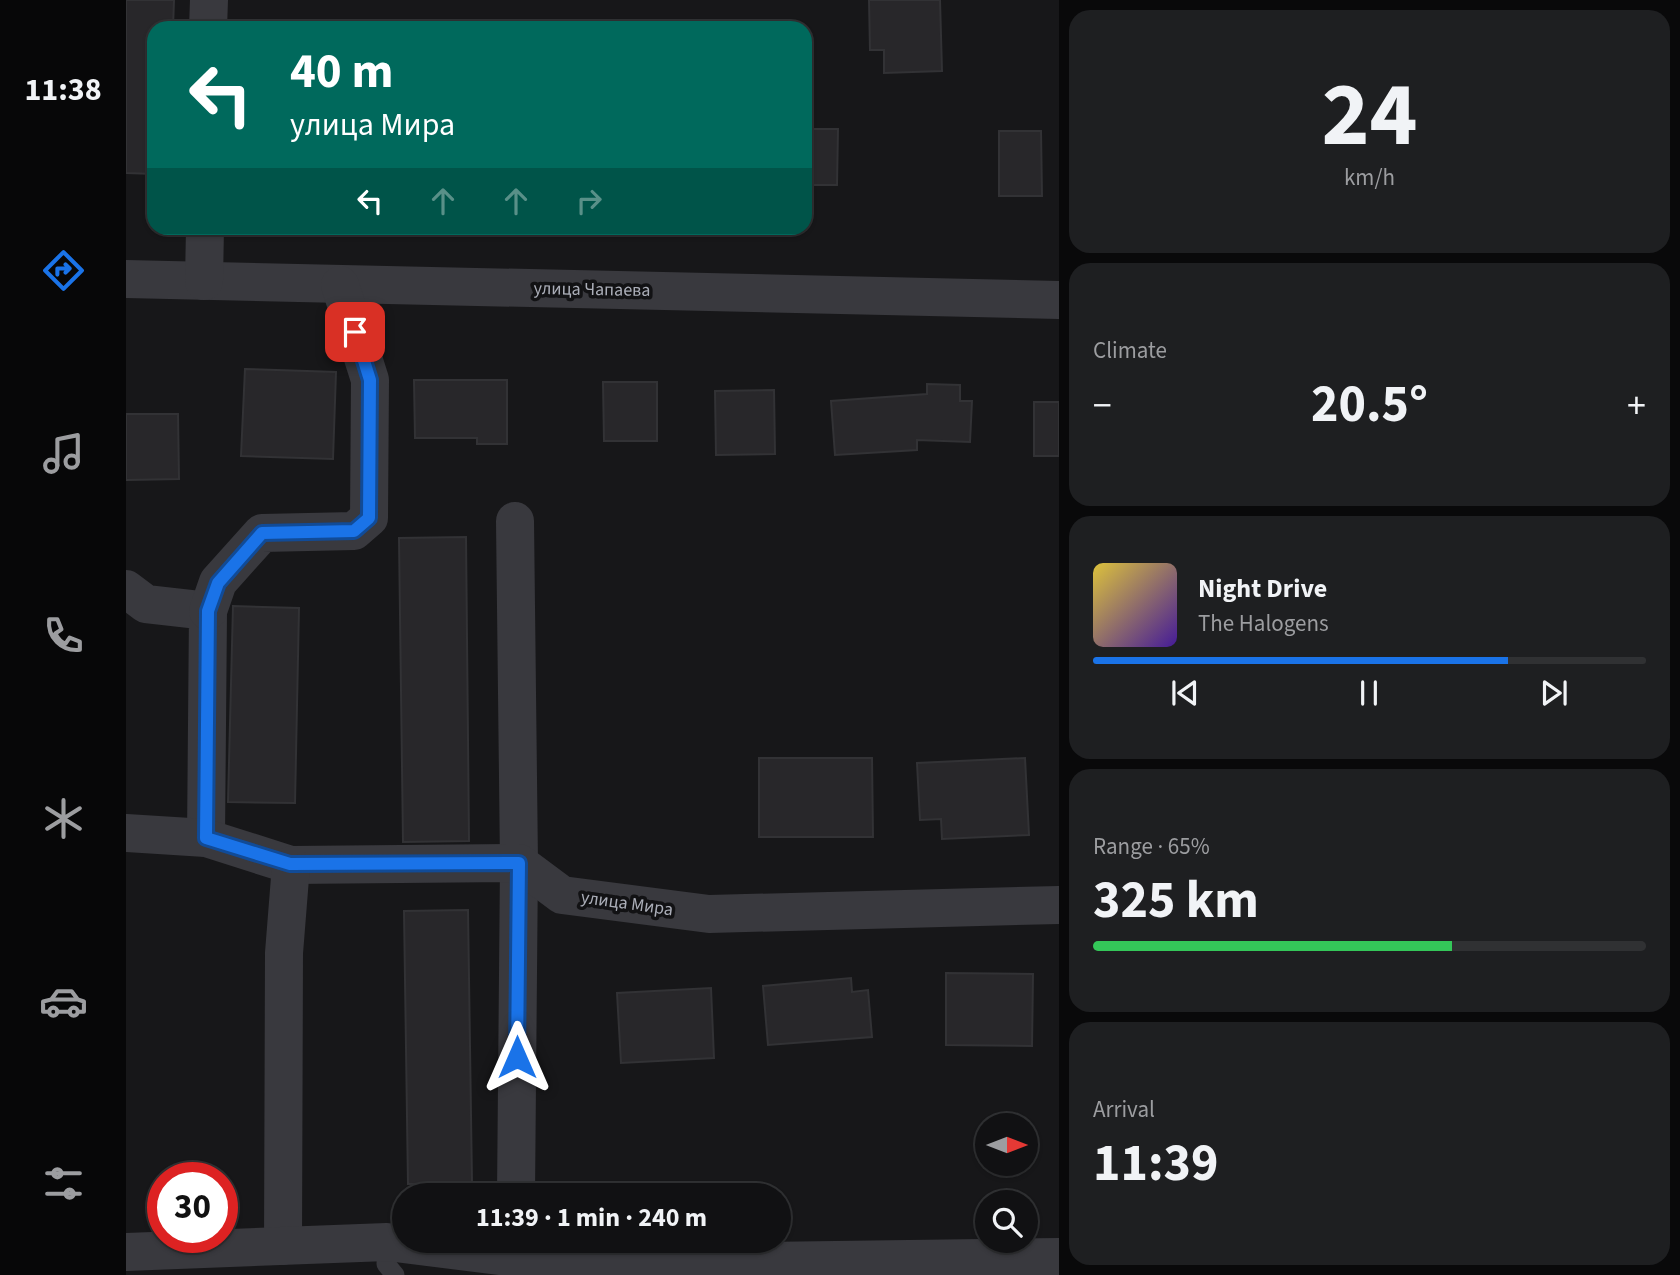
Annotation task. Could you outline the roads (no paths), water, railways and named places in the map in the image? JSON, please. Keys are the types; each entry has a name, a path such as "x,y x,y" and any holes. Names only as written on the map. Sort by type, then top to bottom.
{"street":[{"path":"208,21 209,0"},
{"path":"204,281 205,235"},
{"name":"улица Чапаева","path":"126,279 1059,300"},
{"path":"206,838 208,611 218,583 262,533 354,531 369,518 370,380 340,285"},
{"path":"515,521 519,863 516,1183"},
{"path":"126,589 146,604 208,611"},
{"path":"126,832 206,838 290,864 519,863"},
{"name":"улица Мира","path":"519,863 562,895 709,914 1059,905"},
{"path":"282,1246 284,953 290,864"},
{"path":"126,1252 282,1246 391,1258 469,1253"},
{"path":"538,1253 610,1263 820,1268 1041,1263"}]}
